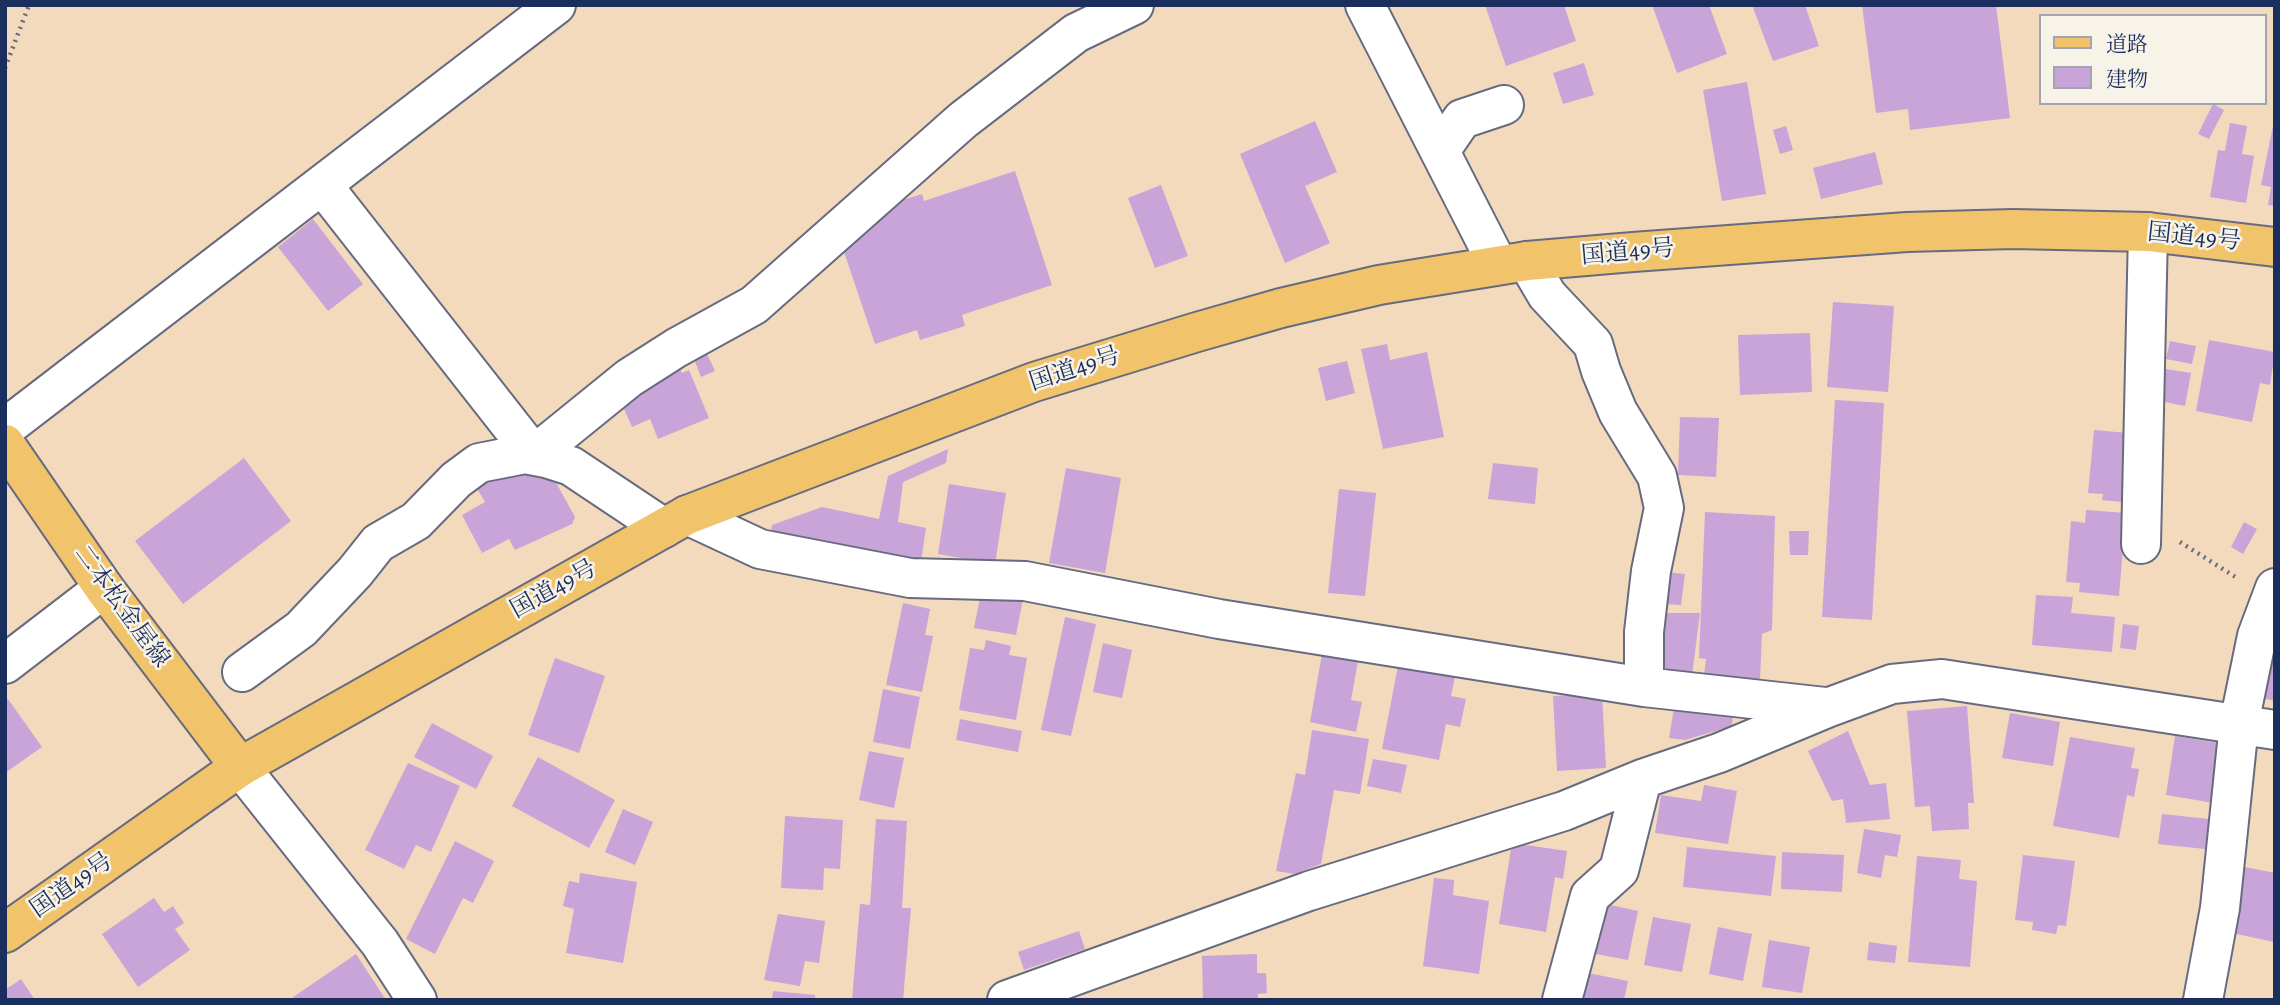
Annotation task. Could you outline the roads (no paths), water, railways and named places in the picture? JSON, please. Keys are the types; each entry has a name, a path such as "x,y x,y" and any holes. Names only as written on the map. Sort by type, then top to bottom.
{"main road":[{"name":"国道49号","path":"5,933 240,767 676,522 1034,382 1197,332 1281,308 1378,285 1512,263 1908,232 2013,229 2148,232 2275,247"},
{"name":"二本松金屋線","path":"5,444 104,588 240,767"}],"street":[{"path":"5,428 556,5"},
{"path":"534,455 629,378 676,348 754,305 963,120 1076,33 1134,5"},
{"path":"1365,5 1440,151 1512,263 1547,295 1593,344 1601,371 1619,412 1657,476 1664,508 1651,571 1644,632 1644,687"},
{"path":"1440,151 1462,119 1504,105"},
{"path":"323,186 534,455"},
{"path":"2142,531 2148,232"},
{"path":"242,672 301,629 355,572 378,543 416,521 456,480 479,463 503,456 525,454 570,466 676,522 760,549 910,578 1026,581 1219,619 1644,687 1827,708"},
{"path":"5,664 104,588"},
{"path":"2203,1000 2257,727 2257,636 2273,594"},
{"path":"1007,1000 1309,891 1563,811 1892,684 1942,679 2257,727"},
{"path":"240,767 380,943 417,1000"},
{"path":"1562,1000 1590,896 1619,870 1642,779"}]}
